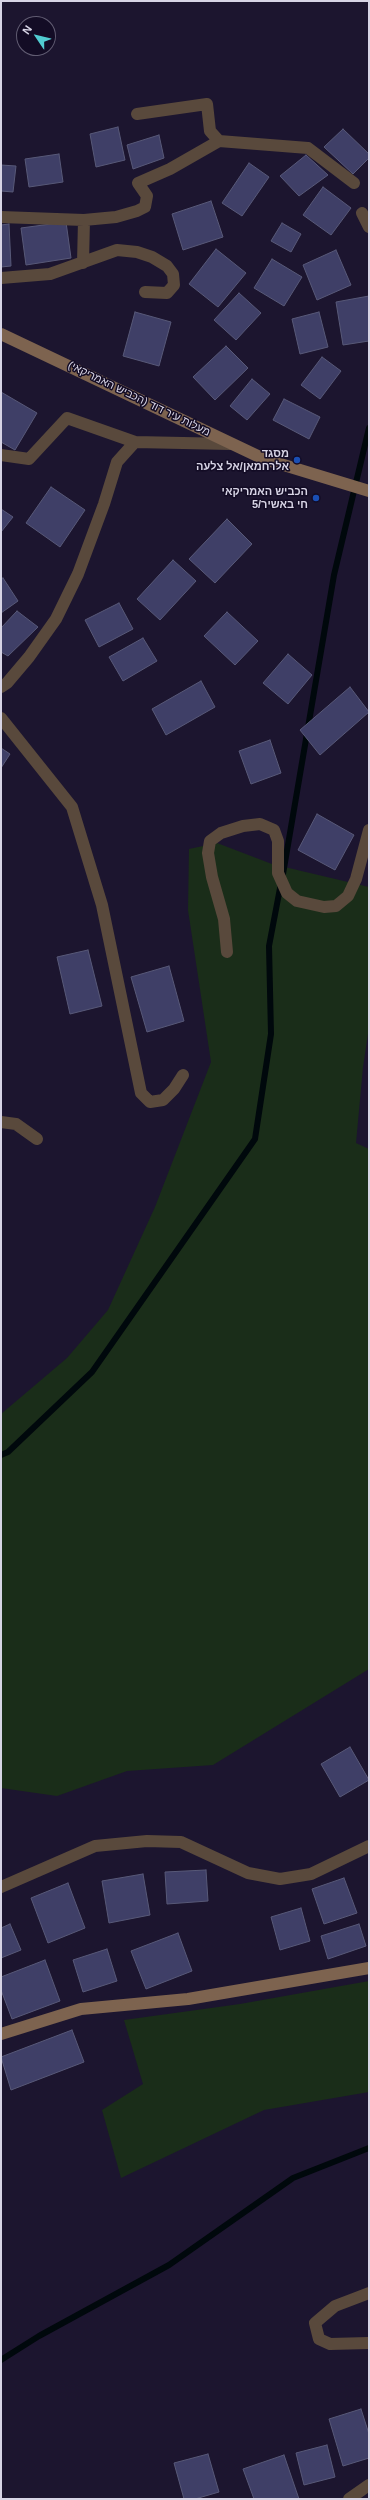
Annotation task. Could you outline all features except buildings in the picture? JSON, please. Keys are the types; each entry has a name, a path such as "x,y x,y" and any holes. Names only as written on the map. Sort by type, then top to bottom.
{"main road":[{"name":"מעלות עיר דוד (הכביש האמריקאי)","path":"1,334 264,459 369,491"},
{"path":"1,2034 81,2009 188,1999 369,1968"}],"street":[{"path":"137,114 207,104 210,131 219,142"},
{"path":"1,217 84,220 116,217 137,211 145,207 147,196 138,183 170,169 219,142 308,148 354,183"},
{"path":"362,213 369,227"},
{"path":"83,263 84,220"},
{"path":"1,278 50,274 118,250 137,252 152,257 167,266 173,274 174,285 167,293 145,292"},
{"path":"1,455 29,459 67,418 135,442 231,444"},
{"path":"1,687 7,683 29,657 56,620 78,574 104,504 117,462 135,442"},
{"path":"1,718 72,807 102,905 140,1093 150,1102 163,1100 174,1090 183,1075"},
{"path":"227,952 224,919 212,877 208,853 210,841 221,832 243,826 260,824 274,830 278,841 278,873 287,893 297,901 324,907 336,906 348,896 356,879 369,830"},
{"path":"1,1122 16,1124 37,1139"},
{"path":"1,1887 95,1846 139,1841 182,1842 248,1873 280,1879 311,1874 369,1846"},
{"path":"369,2292 335,2306 315,2323 319,2339 330,2344 369,2343"},
{"path":"349,2499 369,2485"}],"green space":[{"path":"217,843 272,864 369,887 369,1027 363,1067 356,1143 369,1149 369,1669 213,1765 127,1771 57,1796 1,1788 1,1414 67,1358 108,1310 155,1207 211,1062 188,910 189,849"},
{"path":"369,1981 369,2092 264,2110 121,2178 102,2110 143,2084 124,2020 240,2004"}],"waterway":[{"path":"283,874 334,575 369,428"},
{"path":"1,1455 8,1452 92,1372 255,1139 271,1034 269,946 281,883"},
{"path":"1,2360 39,2336 169,2265 293,2178 369,2148"}],"place":[{"name":"מסגד אלרחמאן/אל צלעה","path":"297,460"},
{"name":"הכביש האמריקאי 5/חי באשיר","path":"316,498"}]}
